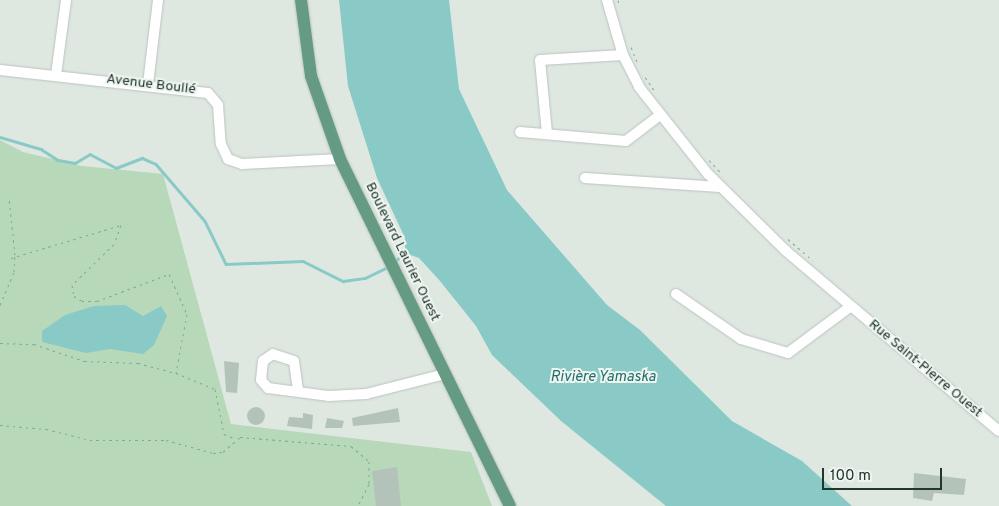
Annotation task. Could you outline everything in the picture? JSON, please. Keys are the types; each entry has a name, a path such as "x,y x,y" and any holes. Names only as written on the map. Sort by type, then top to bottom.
{"main road":[{"name":"Boulevard Laurier Ouest","path":"301,0 311,76 340,159 510,506"}],"street":[{"path":"56,75 66,0"},
{"path":"148,84 158,0"},
{"name":"Rue Saint-Pierre Ouest","path":"607,0 623,55 660,115 722,182 850,307 999,430"},
{"path":"547,133 540,60 544,56 592,60 623,55"},
{"name":"Avenue Boullé","path":"0,70 148,84 208,93 218,104 222,144 228,159 242,164 340,159"},
{"path":"520,132 626,141 660,115"},
{"path":"585,178 722,182"},
{"path":"676,294 741,338 788,353 850,307"},
{"path":"298,390 329,396 366,394 445,374"}],"path":[{"path":"618,0 619,6"},
{"path":"629,43 639,66"},
{"path":"642,73 658,96"},
{"path":"705,155 722,182"},
{"path":"0,305 16,255 9,198"},
{"path":"11,258 121,225 114,244 72,285 74,296 82,301 97,301 169,274 187,314 176,372"},
{"path":"787,238 816,264"},
{"path":"0,343 34,344 84,361 138,362 176,372 215,389 224,434 233,438 354,447 370,465 369,484 358,506"},
{"path":"0,425 46,428 90,440 166,440 213,453 223,452 233,438"}],"green space":[{"path":"0,140 23,152 82,166 163,174 231,424 471,452 492,506 0,506"}],"water":[{"name":"Rivière Yamaska","path":"339,0 449,0 459,89 507,190 607,305 640,330 732,421 802,461 852,506 666,506 561,421 492,355 476,326 440,281 419,258 405,253 405,238 377,178 348,86"},
{"path":"125,305 143,316 161,306 167,316 154,345 143,354 110,349 86,353 42,342 42,331 65,315 94,306"}],"building":[{"path":"224,361 239,363 237,393 226,392"},
{"path":"256,407 262,410 265,416 262,422 256,425 250,422 247,416 250,410"},
{"path":"398,408 400,422 353,426 352,418"},
{"path":"303,413 313,415 312,429 287,426 289,417 303,418"},
{"path":"327,418 344,421 342,428 325,428"},
{"path":"397,467 401,506 376,506 372,471"},
{"path":"914,473 966,479 964,495 934,493 932,501 913,498"}],"waterway":[{"path":"0,137 41,149 58,160 75,163 90,154 116,168 142,158 156,164 205,221 226,264 303,261 343,281 365,278 388,267"},
{"path":"394,262 405,253"}]}
